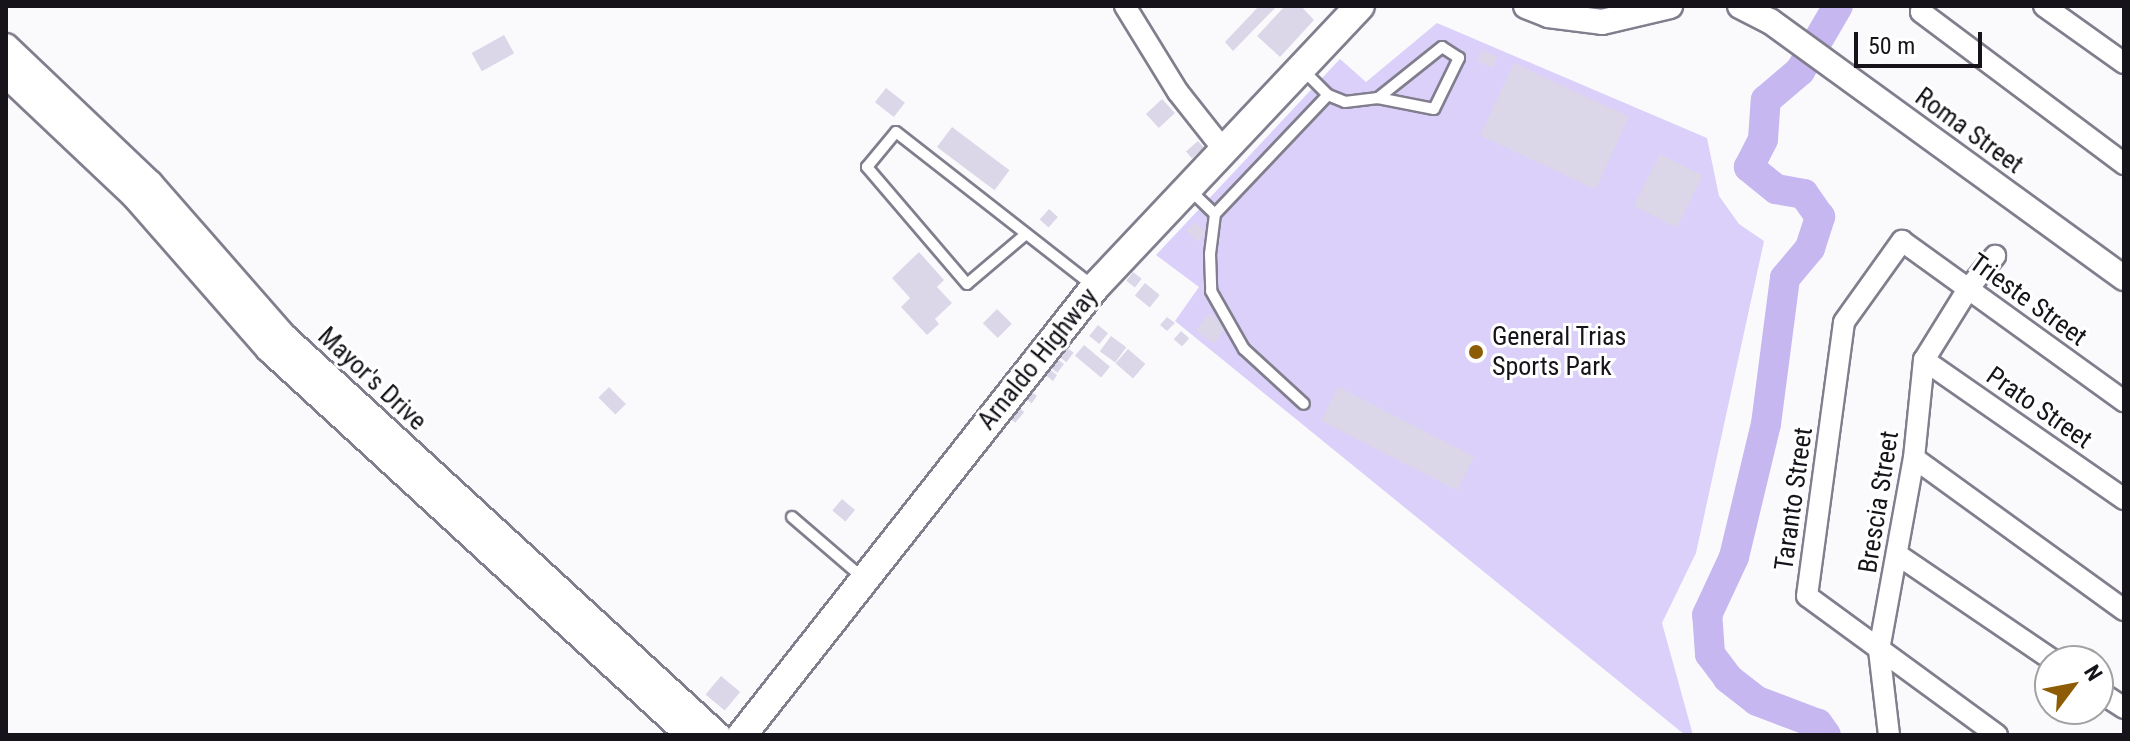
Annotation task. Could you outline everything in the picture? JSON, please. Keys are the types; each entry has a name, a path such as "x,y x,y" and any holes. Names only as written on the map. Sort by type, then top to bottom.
{"main road":[{"name":"Arnaldo Highway","path":"751,731 864,579 1095,287 1360,6"}],"street":[{"path":"1125,6 1178,92 1223,149"},
{"path":"1526,6 1577,20 1602,22 1670,6"},
{"name":"Roma Street","path":"1740,6 1791,36 2124,278"},
{"path":"2044,6 2124,63"},
{"path":"1922,9 2124,164"},
{"name":"Mayor's Drive","path":"6,46 150,183 270,322 363,423 688,735"},
{"name":"Mayor's Drive","path":"6,75 125,186 269,350 363,423 718,735"},
{"name":"Trieste Street","path":"1902,241 2124,401"},
{"name":"Taranto Street","path":"1902,241 1844,322 1807,596 1997,735"},
{"name":"Brescia Street","path":"1889,735 1879,650 1914,458 1924,360 1968,289 1995,256"},
{"name":"Prato Street","path":"1924,360 2124,499"},
{"path":"1914,458 2124,610"},
{"path":"1898,555 2034,647"}],"lane":[{"path":"1301,69 1328,95 1345,102 1378,98 1434,109 1459,58 1442,47 1378,98"},
{"path":"1304,404 1244,349 1211,291 1210,254 1215,214 1328,95"},
{"path":"1026,234 967,284 867,167 896,132 1095,287"},
{"path":"1187,186 1215,214"},
{"path":"792,517 864,579"}],"shaded area":[{"name":"General Trias Sports Park","path":"1437,23 1707,138 1719,196 1739,224 1764,241 1696,553 1662,623 1693,735 1685,735 1175,321 1199,287 1156,255 1340,59 1366,82"}],"building":[{"path":"1259,6 1277,6 1233,51 1225,42"},
{"path":"1285,6 1301,6 1314,20 1280,57 1257,36"},
{"path":"504,35 514,53 482,71 472,53"},
{"path":"1482,50 1498,57 1493,68 1477,61"},
{"path":"1514,63 1629,117 1595,189 1480,136"},
{"path":"886,88 905,103 894,117 875,102"},
{"path":"1162,99 1175,113 1159,128 1146,114"},
{"path":"952,127 1010,170 994,190 937,147"},
{"path":"1198,141 1204,148 1192,158 1186,151"},
{"path":"1660,154 1703,176 1676,227 1634,206"},
{"path":"1049,209 1058,217 1049,227 1040,219"},
{"path":"1195,222 1206,233 1198,242 1187,230"},
{"path":"919,252 944,280 937,287 952,303 935,319 939,324 927,335 901,307 910,298 892,278"},
{"path":"1133,272 1142,279 1135,287 1126,281"},
{"path":"1145,283 1160,295 1150,307 1135,295"},
{"path":"997,309 1012,324 998,338 983,323"},
{"path":"1209,313 1227,326 1214,344 1196,331"},
{"path":"1167,317 1175,323 1167,331 1160,325"},
{"path":"1098,325 1108,333 1099,344 1089,336"},
{"path":"1181,331 1189,338 1182,347 1174,339"},
{"path":"1111,336 1126,347 1115,363 1100,351"},
{"path":"1084,345 1110,367 1101,378 1075,356"},
{"path":"1065,346 1074,353 1066,362 1058,355"},
{"path":"1128,349 1145,364 1133,378 1116,363"},
{"path":"1056,358 1064,364 1057,373 1049,367"},
{"path":"1046,367 1057,375 1053,381 1042,372"},
{"path":"609,387 626,404 615,415 598,398"},
{"path":"1338,387 1474,456 1457,490 1321,421"},
{"path":"1029,390 1037,396 1032,403 1024,397"},
{"path":"1016,405 1024,412 1015,423 1007,416"},
{"path":"842,499 855,510 845,521 832,510"},
{"path":"721,676 740,692 725,710 706,694"}],"waterway":[{"path":"1826,735 1818,724 1757,701 1728,678 1710,654 1707,615 1734,557 1766,424 1785,278 1810,248 1820,217 1804,194 1776,189 1749,167 1763,139 1766,100 1800,71 1838,6"}],"place":[{"name":"General Trias Sports Park","path":"1476,352"}]}
